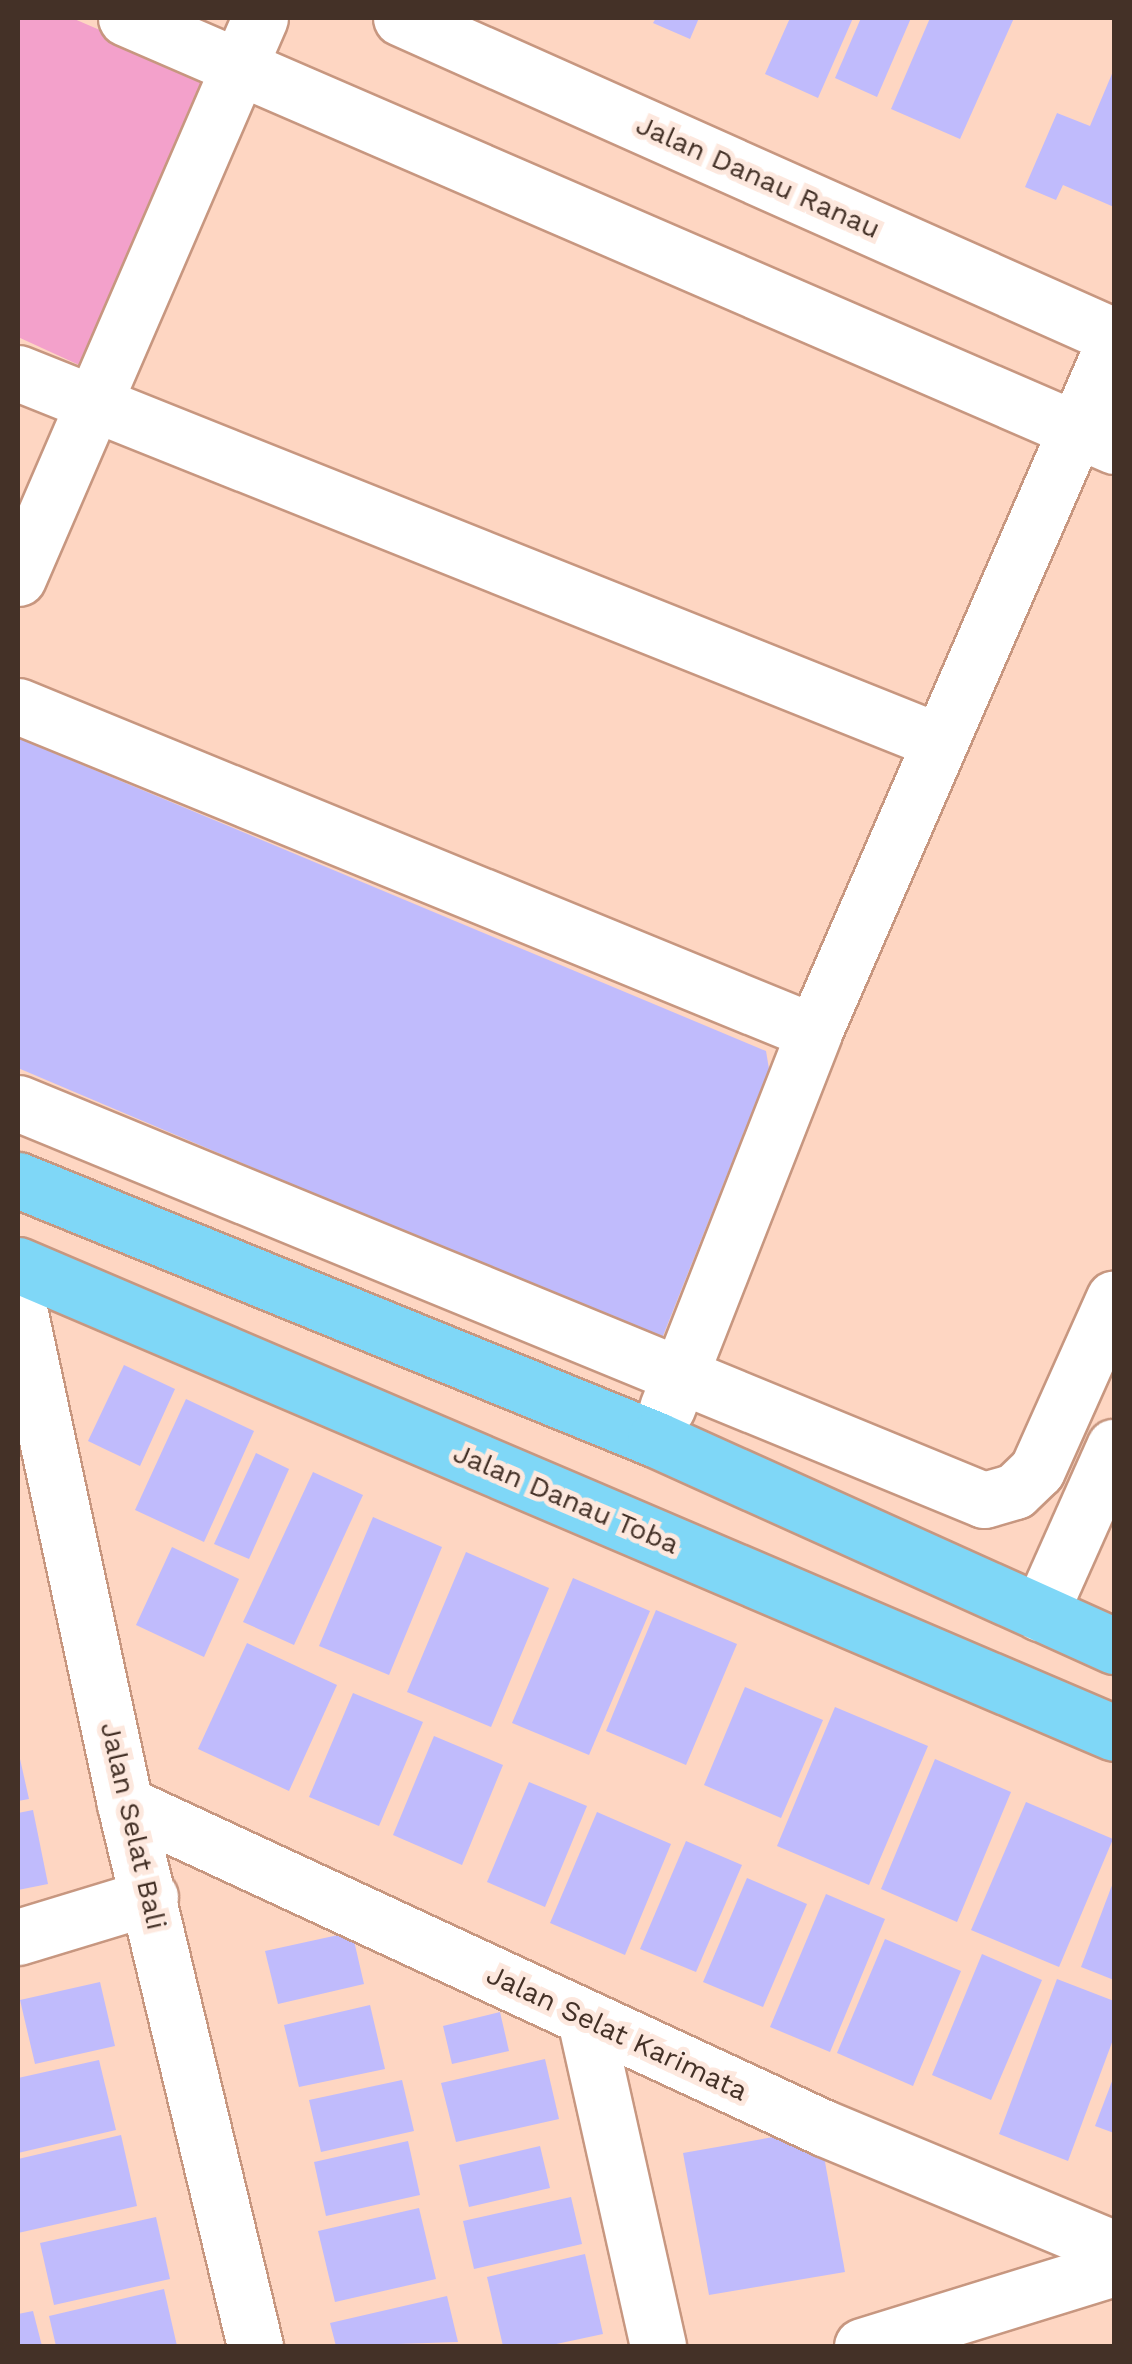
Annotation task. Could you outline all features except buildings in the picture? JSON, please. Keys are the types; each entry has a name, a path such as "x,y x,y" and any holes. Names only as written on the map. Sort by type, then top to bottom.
{"main road":[{"path":"18,1180 655,1438 1114,1646"},
{"name":"Jalan Danau Toba","path":"18,1265 1114,1733"}],"street":[{"path":"126,18 1094,438"},
{"path":"18,578 260,18"},
{"name":"Jalan Danau Ranau","path":"401,18 1114,339"},
{"path":"655,1438 814,1032 938,741 1094,438 1114,339"},
{"path":"18,373 94,407 938,741"},
{"path":"18,706 814,1032"},
{"path":"18,1103 984,1500 1015,1491 1037,1470 1110,1319"},
{"name":"Jalan Selat Bali","path":"18,1304 126,1804 256,2346"},
{"path":"1040,1613 1114,1447"},
{"name":"Jalan Selat Karimata","path":"126,1804 584,2019 1114,2249"},
{"path":"18,1937 150,1897"},
{"path":"584,2019 658,2346"},
{"path":"862,2346 1114,2268"}],"shaded area":[{"path":"18,18 72,18 204,75 79,365 18,337"}]}
